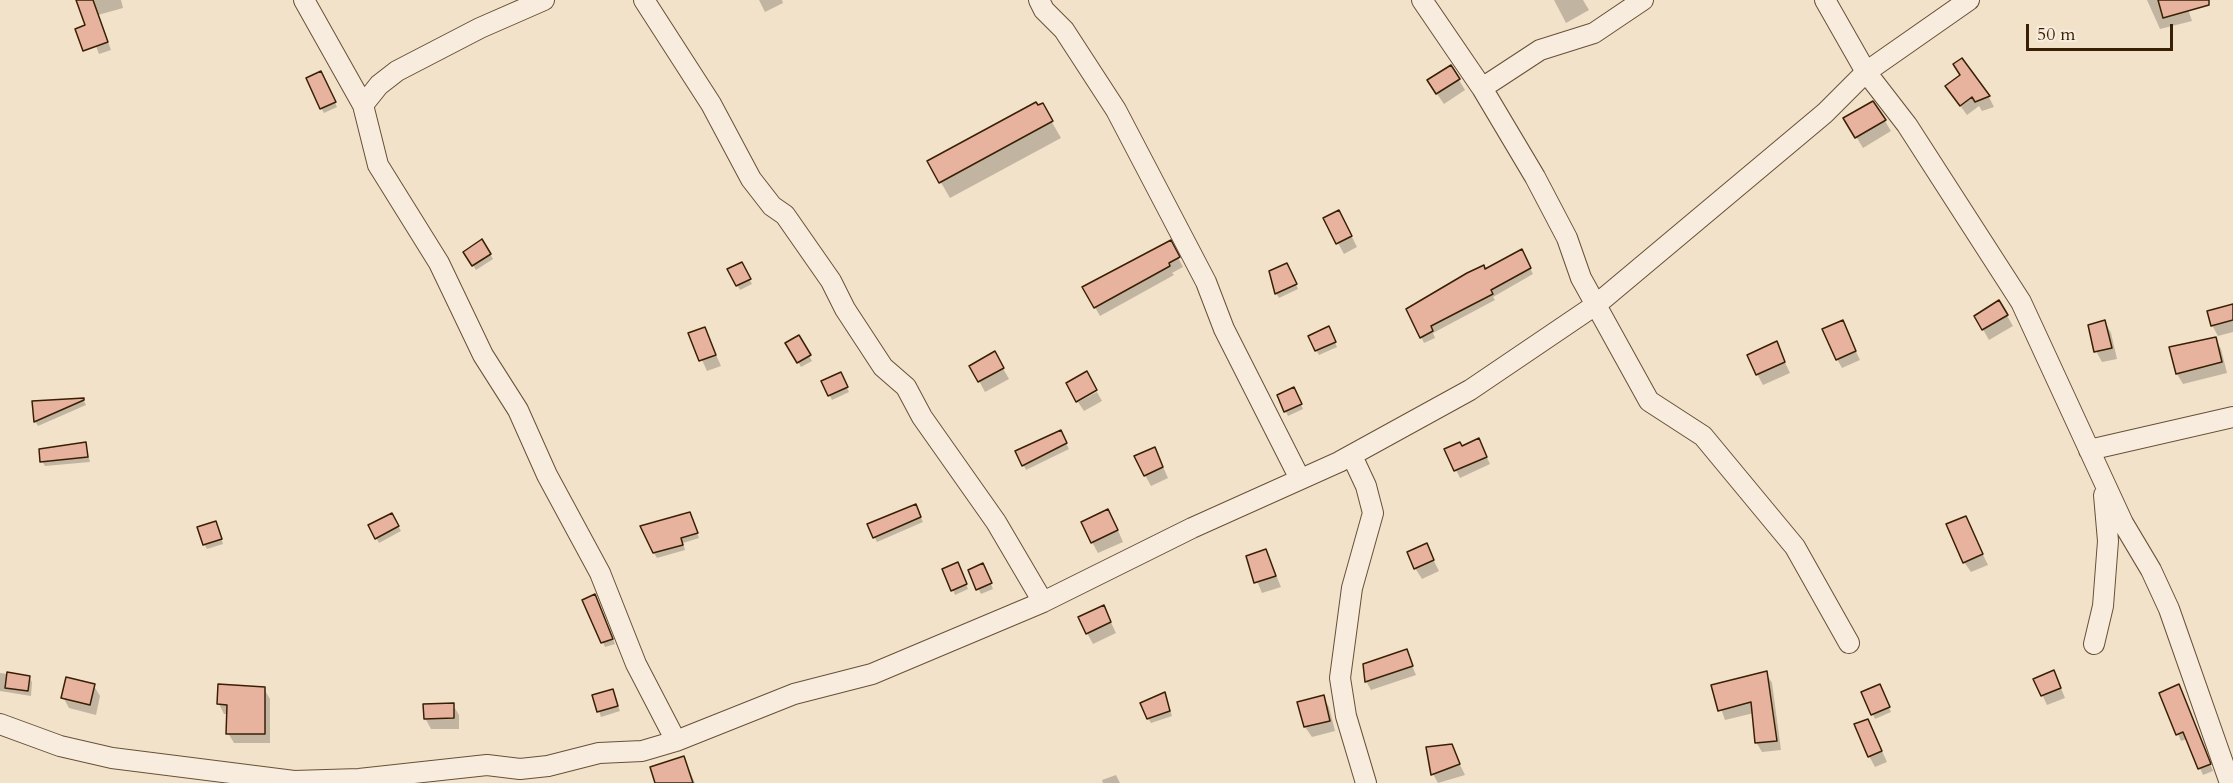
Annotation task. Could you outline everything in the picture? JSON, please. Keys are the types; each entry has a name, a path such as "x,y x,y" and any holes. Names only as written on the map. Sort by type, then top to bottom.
{"street":[{"path":"304,0 363,105 378,165 439,263 483,355 518,410 547,475 600,573 636,664 676,741"},
{"path":"363,105 397,70 480,28 544,0"},
{"path":"644,0 711,104 751,179 772,206 785,215 831,281 845,309 883,367 906,387 922,417 996,522 1043,603"},
{"path":"1039,0 1044,10 1064,30 1116,110 1206,282 1224,328 1300,479"},
{"path":"1422,0 1482,88 1535,177 1567,238 1581,278 1649,401 1703,436 1795,547 1849,643"},
{"path":"1482,88 1540,50 1594,33 1643,0"},
{"path":"1825,0 1866,72 1907,125 2021,302 2103,480 2173,619 2230,783"},
{"path":"0,724 60,746 112,758 294,781 358,779 487,765 520,769 548,766 599,753 642,751 676,741 794,694 872,674 1043,603 1192,528 1352,456 1470,390 1597,304 1816,121 1866,72 1969,0"},
{"path":"2089,450 2233,417"},
{"path":"1352,456 1366,486 1373,513 1352,588 1340,678 1346,716 1366,783"},
{"path":"2094,644 2103,606 2108,541 2103,480"}],"building":[{"path":"76,0 93,0 108,42 83,51 75,29 85,25"},
{"path":"2158,0 2209,0 2209,5 2163,18"},
{"path":"1962,58 1990,96 1975,102 1972,97 1960,106 1945,86 1960,75 1953,64"},
{"path":"1451,65 1460,79 1436,94 1427,80"},
{"path":"321,71 336,102 320,109 306,78"},
{"path":"1873,101 1886,120 1855,138 1843,118"},
{"path":"1036,102 1038,105 1043,103 1053,121 939,183 927,161"},
{"path":"1339,210 1352,236 1336,244 1323,218"},
{"path":"482,239 491,254 472,266 463,252"},
{"path":"1171,240 1180,257 1169,263 1170,266 1094,308 1082,287"},
{"path":"1522,249 1531,268 1491,290 1493,294 1431,326 1433,331 1420,338 1406,309 1467,273 1484,265 1485,269"},
{"path":"742,262 751,279 736,286 727,269"},
{"path":"1287,263 1297,284 1275,294 1269,271"},
{"path":"1999,300 2008,315 1982,330 1974,316"},
{"path":"2233,304 2233,320 2211,326 2207,311"},
{"path":"1843,320 1856,351 1836,360 1822,329"},
{"path":"2105,320 2112,348 2094,352 2088,325"},
{"path":"1329,326 1336,342 1315,351 1308,336"},
{"path":"705,327 716,355 699,361 688,333"},
{"path":"799,335 811,355 797,363 785,343"},
{"path":"2216,337 2222,362 2176,374 2169,347"},
{"path":"1777,341 1785,362 1756,375 1747,355"},
{"path":"995,351 1004,368 978,382 969,366"},
{"path":"1087,371 1097,390 1076,402 1066,383"},
{"path":"841,372 848,387 828,396 821,381"},
{"path":"1294,387 1302,404 1284,412 1277,395"},
{"path":"84,398 84,400 34,422 32,401"},
{"path":"1061,430 1067,443 1022,466 1015,451"},
{"path":"1479,438 1487,457 1454,471 1444,449 1460,442 1462,446"},
{"path":"86,442 88,457 40,462 39,449"},
{"path":"1155,447 1163,467 1144,476 1134,456"},
{"path":"916,504 921,517 873,538 867,524"},
{"path":"1108,509 1118,530 1091,543 1081,522"},
{"path":"690,512 698,533 681,538 683,545 653,553 640,526"},
{"path":"392,513 399,526 375,539 368,525"},
{"path":"1966,516 1983,554 1963,563 1946,524"},
{"path":"216,521 222,539 203,545 197,527"},
{"path":"1427,543 1434,560 1414,569 1407,552"},
{"path":"1266,549 1276,576 1254,583 1246,556"},
{"path":"958,562 967,584 951,591 942,569"},
{"path":"983,563 992,583 976,590 968,570"},
{"path":"595,594 613,639 601,643 582,600"},
{"path":"1104,605 1111,622 1086,634 1078,617"},
{"path":"1407,649 1413,666 1365,682 1363,664"},
{"path":"2054,670 2061,688 2041,696 2033,679"},
{"path":"1767,671 1777,741 1755,743 1751,702 1718,711 1711,685"},
{"path":"7,672 30,676 28,691 5,688"},
{"path":"66,677 95,684 90,705 61,698"},
{"path":"218,684 265,687 265,734 226,734 227,705 217,704"},
{"path":"1880,684 1890,707 1871,715 1861,692"},
{"path":"2179,684 2211,764 2198,769 2183,732 2176,735 2159,693"},
{"path":"613,689 618,706 597,712 592,695"},
{"path":"1165,692 1170,711 1147,719 1140,703"},
{"path":"1324,695 1330,721 1304,727 1297,702"},
{"path":"454,703 454,718 424,719 423,704"},
{"path":"1868,719 1882,751 1868,757 1854,724"},
{"path":"1452,744 1460,764 1431,775 1426,747"},
{"path":"684,756 693,783 655,783 650,767"}]}
